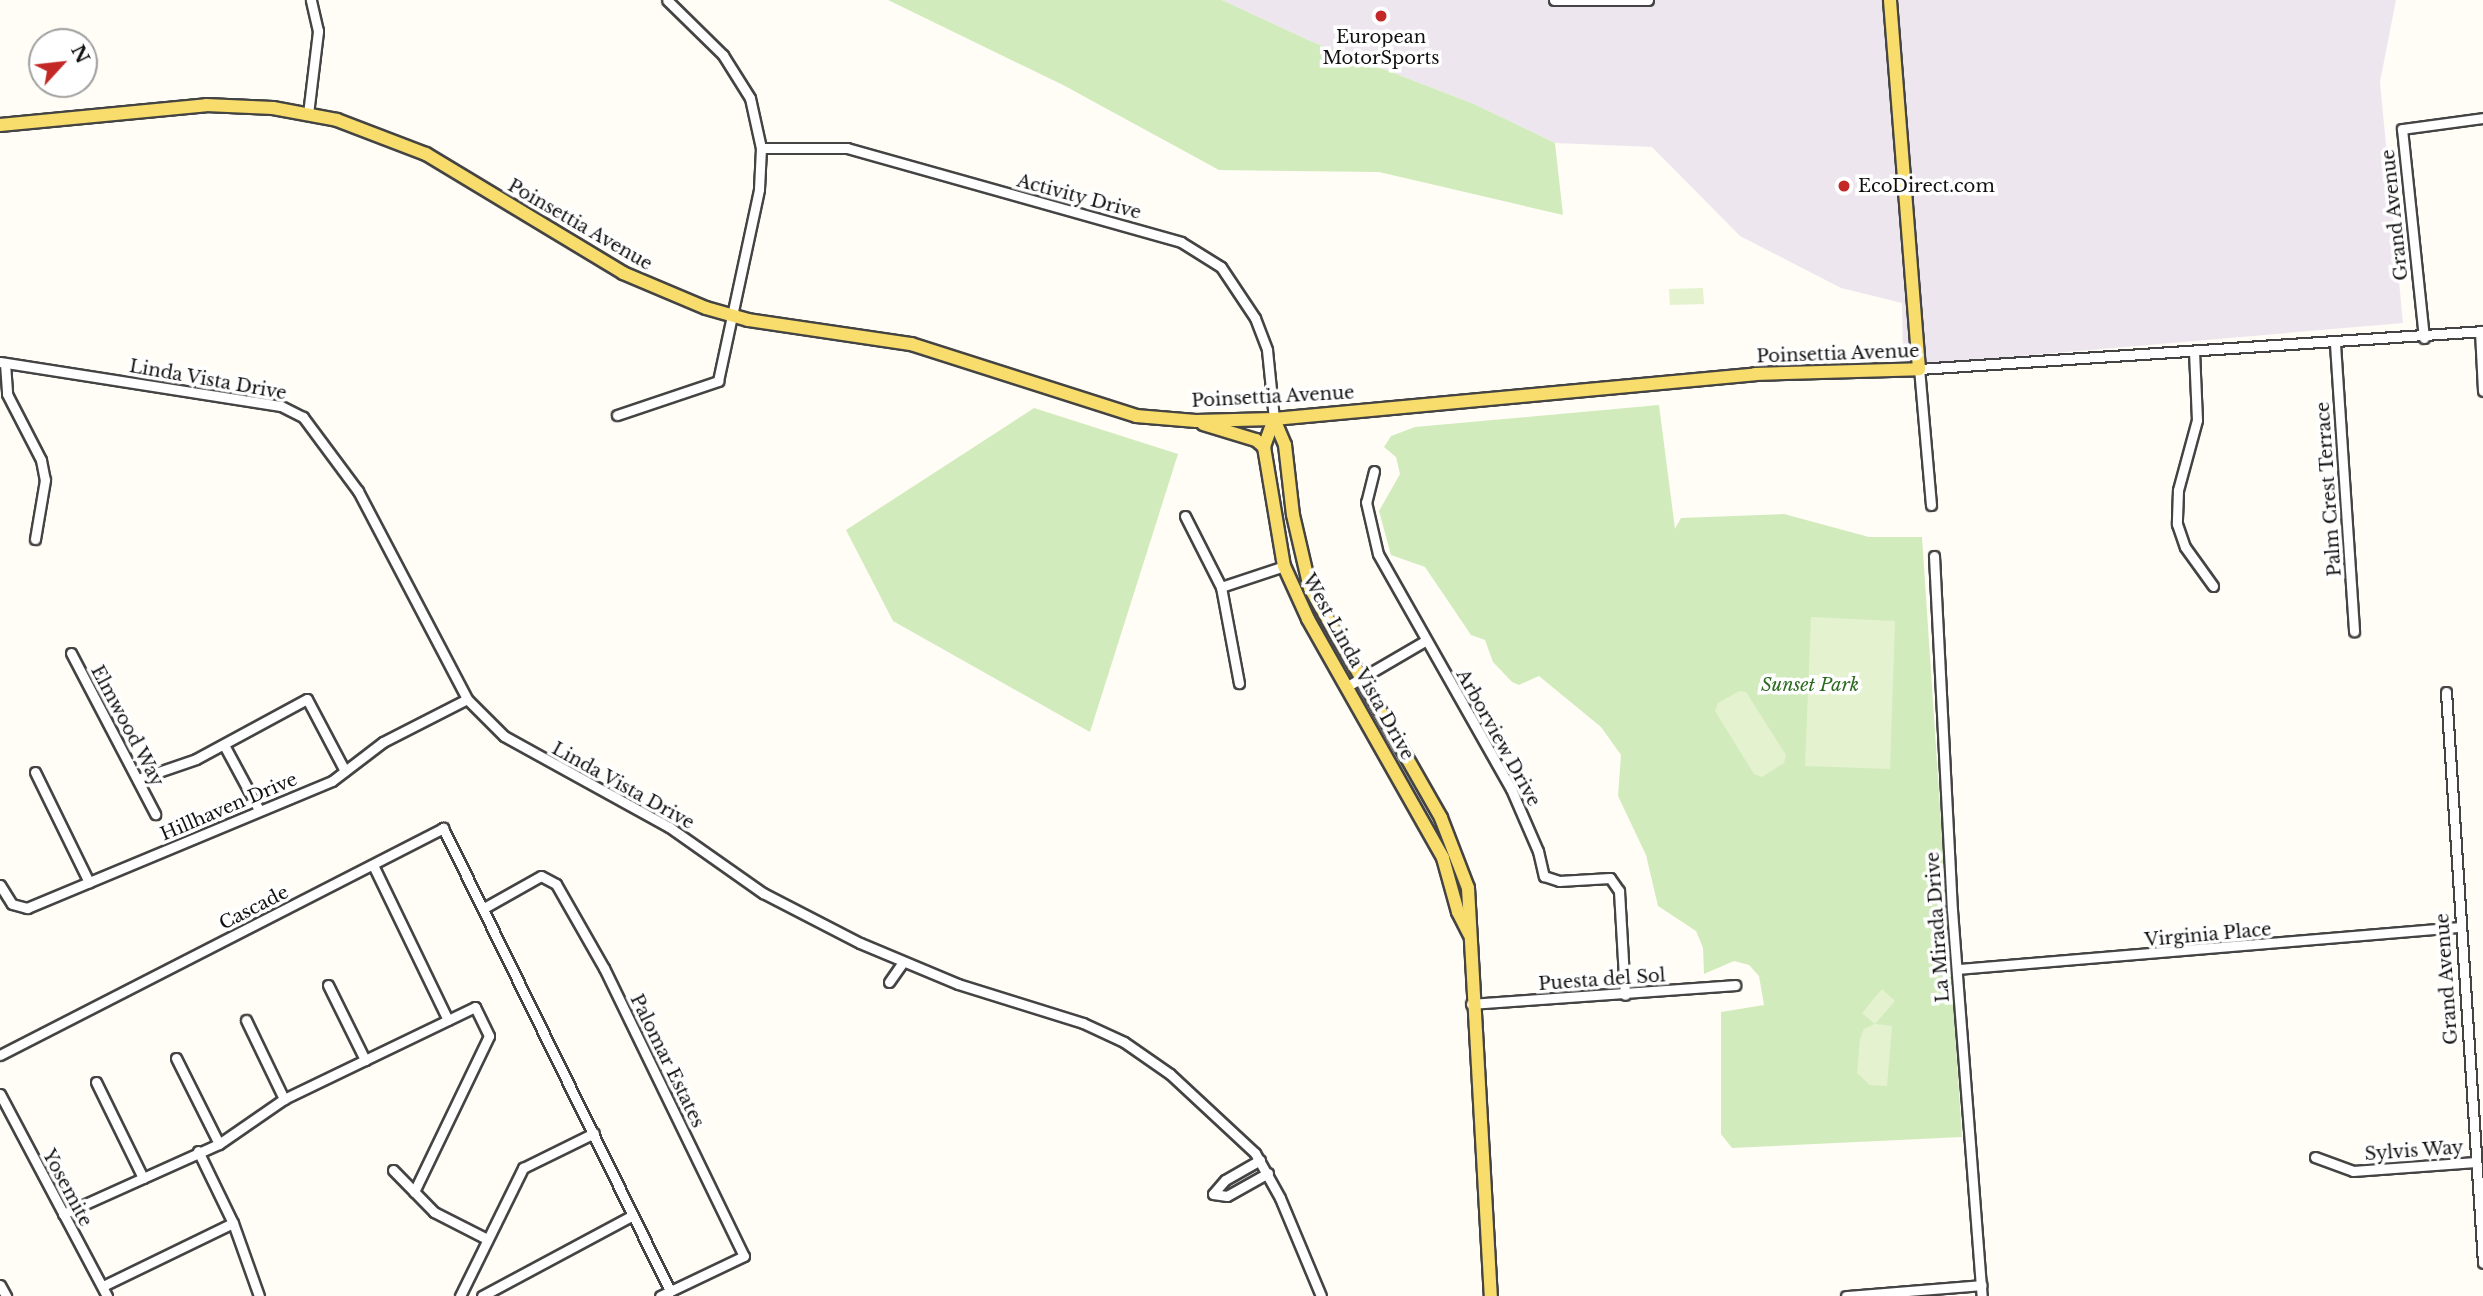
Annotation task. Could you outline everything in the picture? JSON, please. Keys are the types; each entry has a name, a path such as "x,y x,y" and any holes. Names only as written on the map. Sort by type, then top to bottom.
{"main road":[{"path":"1890,0 1919,369"},
{"name":"Poinsettia Avenue","path":"0,125 206,105 308,114 396,140 623,273 730,314 911,344 1082,402 1136,416 1196,421 1274,419 1755,374 1919,369"},
{"name":"West Linda Vista Drive","path":"1274,419 1264,447 1284,566 1346,687 1438,848 1458,912 1470,934"},
{"name":"West Linda Vista Drive","path":"1274,419 1285,445 1301,562 1323,612 1363,678 1457,851 1472,911 1471,1004 1491,1296"},
{"path":"1196,421 1256,440 1264,447"}],"street":[{"path":"308,114 317,56 311,0"},
{"path":"617,415 718,381 730,314 759,189 761,148 758,125 737,74 667,0"},
{"path":"1554,0 1648,0"},
{"name":"Grand Avenue","path":"2424,338 2402,129 2483,118"},
{"name":"Activity Drive","path":"761,148 847,148 1181,242 1221,267 1258,323 1267,350 1274,419"},
{"path":"2482,331 2483,391"},
{"name":"Poinsettia Avenue","path":"1919,369 2194,351 2335,345 2482,331"},
{"name":"Palm Crest Terrace","path":"2335,345 2354,631"},
{"path":"2194,351 2197,420 2178,490 2177,524 2185,547 2213,586"},
{"name":"Linda Vista Drive","path":"35,539 45,480 41,460 7,394 3,363 281,407 303,417 358,491 467,699 523,749 669,827 763,893 903,962 1083,1023 1124,1042 1170,1074 1260,1160 1321,1296"},
{"path":"1919,369 1931,505"},
{"name":"Arborview Drive","path":"1374,471 1366,502 1368,529 1425,641 1511,789 1544,876 1559,881 1609,878 1619,891 1625,995"},
{"path":"1185,516 1221,587 1239,683"},
{"name":"La Mirada Drive","path":"1934,556 1958,969 1982,1296"},
{"path":"1221,587 1284,566"},
{"path":"1346,687 1425,641"},
{"name":"Elmwood Way","path":"71,653 155,814"},
{"name":"Grand Avenue","path":"2445,692 2483,1263"},
{"path":"138,779 224,745 307,699 345,771"},
{"name":"Hillhaven Drive","path":"0,885 12,904 27,908 332,781 383,742 467,699"},
{"path":"224,745 259,810"},
{"path":"34,772 89,883"},
{"name":"Cascade","path":"0,1055 443,828 484,908"},
{"path":"373,865 448,1020"},
{"name":"Palomar Estates","path":"484,908 541,876 556,884 604,968 744,1256 670,1291"},
{"path":"484,908 670,1291 660,1296"},
{"name":"Virginia Place","path":"1958,969 2459,927"},
{"path":"889,982 903,962"},
{"path":"328,985 365,1060"},
{"name":"Puesta del Sol","path":"1471,1004 1735,985"},
{"path":"63,1214 198,1151 219,1144 284,1099 475,1007 489,1036 414,1192"},
{"path":"246,1020 284,1099"},
{"path":"176,1058 219,1144"},
{"path":"96,1082 143,1178"},
{"name":"Yosemite","path":"0,1094 107,1296"},
{"path":"460,1296 485,1238 523,1168 594,1133"},
{"path":"198,1151 233,1223 259,1296"},
{"name":"Sylvis Way","path":"2315,1157 2354,1171 2476,1162"},
{"path":"1260,1160 1225,1180 1213,1194 1227,1196 1268,1173"},
{"path":"393,1170 434,1212 485,1238"},
{"path":"482,1296 633,1214"},
{"path":"103,1286 233,1223"},
{"path":"0,1285 6,1296"},
{"path":"1846,1296 1982,1285"}],"shaded area":[{"path":"1222,0 2396,0 2380,82 2403,323 1903,366 1902,303 1841,288 1740,236 1652,147 1555,143 1474,104 1308,40"}],"green space":[{"path":"888,0 1222,0 1308,40 1474,104 1555,143 1563,215 1379,172 1219,170 1063,85"},
{"path":"1703,288 1704,304 1670,305 1669,289"},
{"name":"Sunset Park","path":"1659,405 1675,529 1681,518 1784,514 1869,537 1922,537 1962,1137 1732,1148 1721,1134 1721,1012 1764,1005 1759,976 1749,965 1734,961 1704,974 1703,948 1696,931 1658,906 1646,855 1618,796 1621,755 1601,727 1539,676 1519,685 1512,682 1493,662 1485,640 1471,635 1425,567 1391,555 1379,511 1400,474 1396,457 1384,447 1391,436 1415,427"},
{"path":"1034,408 1178,454 1090,732 893,621 846,530"},
{"name":"Sunset Park","path":"1811,617 1895,621 1890,769 1805,766"},
{"path":"1739,691 1746,692 1786,755 1784,763 1762,777 1754,774 1715,711 1718,703"},
{"path":"1882,989 1895,1001 1875,1024 1862,1013"},
{"path":"1875,1024 1892,1026 1887,1086 1870,1085 1857,1073 1860,1039 1864,1029"}],"place":[{"name":"European MotorSports","path":"1381,16"},
{"name":"EcoDirect.com","path":"1844,186"}]}
